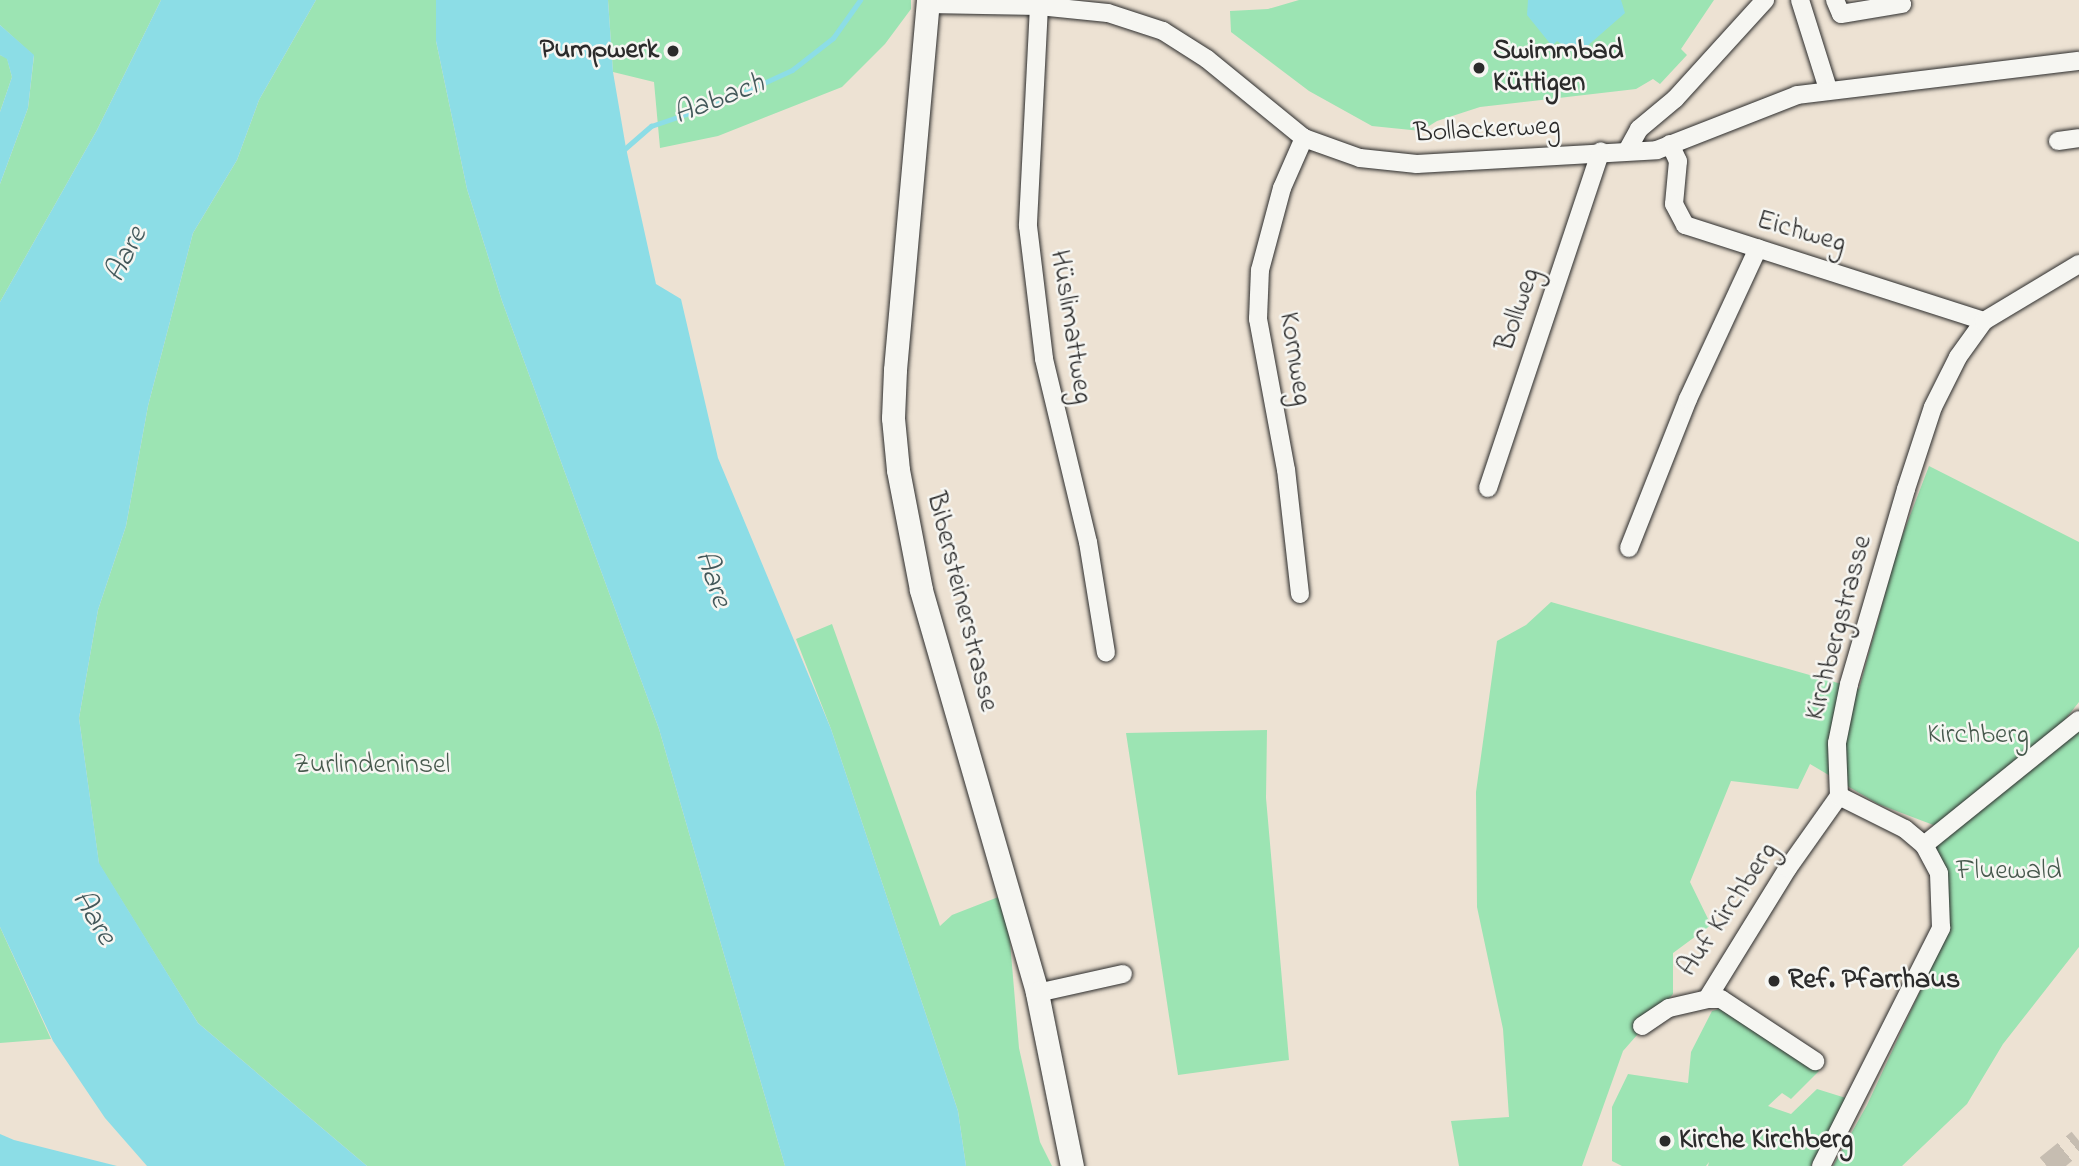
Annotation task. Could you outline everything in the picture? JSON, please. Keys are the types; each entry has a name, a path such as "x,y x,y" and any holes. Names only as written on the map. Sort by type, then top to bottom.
{"main road":[{"name":"Bibersteinerstrasse","path":"927,2 895,370 893,418 898,470 921,590 1037,993 1072,1166"}],"street":[{"path":"1628,149 1639,129 1675,99 1765,0"},
{"path":"1800,0 1828,89"},
{"path":"1835,0 1841,14 1902,4"},
{"name":"Bollackerweg","path":"927,2 1039,6 1108,13 1163,31 1207,59 1304,138 1360,158 1417,164 1628,149 1657,150 1737,116 1828,89 2079,61"},
{"name":"Hüslimattweg","path":"1039,6 1028,226 1044,359 1088,542 1106,653"},
{"name":"Kornweg","path":"1300,594 1286,470 1258,319 1259,270 1282,188 1304,138"},
{"path":"2058,141 2079,138"},
{"name":"Eichweg","path":"1670,144 1678,161 1674,204 1685,225 1984,321"},
{"name":"Bollweg","path":"1488,488 1601,151"},
{"path":"1629,548 1688,399 1758,248"},
{"name":"Kirchbergstrasse","path":"1839,796 1836,743 1849,684 1933,407 1984,321 2079,264"},
{"path":"1924,845 2079,720"},
{"path":"1821,1166 1941,928 1939,873 1924,845 1905,829 1839,796"},
{"name":"Auf Kirchberg","path":"1642,1026 1668,1008 1707,999 1788,868 1839,796"},
{"path":"1037,993 1123,974"},
{"path":"1707,999 1721,999 1815,1061"}],"green space":[{"path":"0,0 161,0 97,130 0,302 0,184 28,108 34,56 0,25"},
{"name":"Zurlindeninsel","path":"316,0 436,0 436,41 467,189 502,301 659,729 785,1166 367,1166 198,1023 99,864 79,718 98,610 126,526 148,406 193,233 237,160 259,100"},
{"path":"608,0 911,0 911,9 885,44 842,87 718,136 660,148 654,82 613,72"},
{"name":"Swimmbad Küttigen","path":"1299,0 1714,0 1681,49 1687,55 1660,84 1653,79 1636,89 1480,107 1437,121 1421,131 1372,126 1309,91 1231,32 1230,11 1268,9"},
{"path":"0,55 7,58 12,77 0,112"},
{"name":"Kirchberg","path":"1929,466 2079,542 2079,702 2056,731 1936,826 1878,804 1810,764 1798,789 1731,781 1690,882 1711,925 1673,953 1673,994 1623,1051 1582,1166 1459,1166 1451,1121 1509,1117 1503,1029 1477,907 1476,792 1497,641 1526,625 1551,602 1859,689 1898,547"},
{"path":"832,624 940,926 952,915 1006,894 1019,1048 1040,1142 1052,1166 966,1166 958,1111 831,729 796,639"},
{"name":"Fluewald","path":"2079,726 2079,947 2003,1044 1967,1104 1902,1166 1833,1166 1867,1105 1949,929 1932,844"},
{"path":"1267,730 1266,798 1289,1060 1178,1075 1126,733"},
{"path":"0,927 51,1039 0,1043"},
{"path":"1723,1008 1819,1071 1791,1099 1782,1093 1768,1106 1791,1114 1817,1089 1849,1099 1811,1166 1708,1166 1709,1162 1706,1166 1622,1166 1612,1161 1612,1107 1628,1074 1688,1083 1691,1052 1712,1011"}],"water":[{"name":"Aare","path":"161,0 316,0 259,100 237,160 193,233 148,406 126,526 98,610 79,718 99,863 198,1023 367,1166 147,1166 105,1118 53,1041 0,927 0,302 97,130"},
{"name":"Aare","path":"436,0 608,0 613,72 626,148 656,284 681,299 718,458 831,729 958,1111 966,1166 785,1166 659,729 502,301 467,189 436,41"},
{"path":"1528,0 1621,0 1625,13 1577,55 1557,41 1552,46 1527,15"},
{"path":"0,25 34,55 28,108 0,184 0,112 12,77 7,59 0,55"},
{"path":"0,1134 14,1140 117,1166 0,1166"}],"waterway":[{"name":"Aabach","path":"621,152 651,126 722,102 792,70 833,38 860,0"}],"tunnel":[{"path":"2047,1166 2079,1140"}],"place":[{"name":"Pumpwerk","path":"673,51"},
{"name":"Swimmbad Küttigen","path":"1479,68"},
{"name":"Ref. Pfarrhaus","path":"1774,981"},
{"name":"Kirche Kirchberg","path":"1665,1141"}]}
